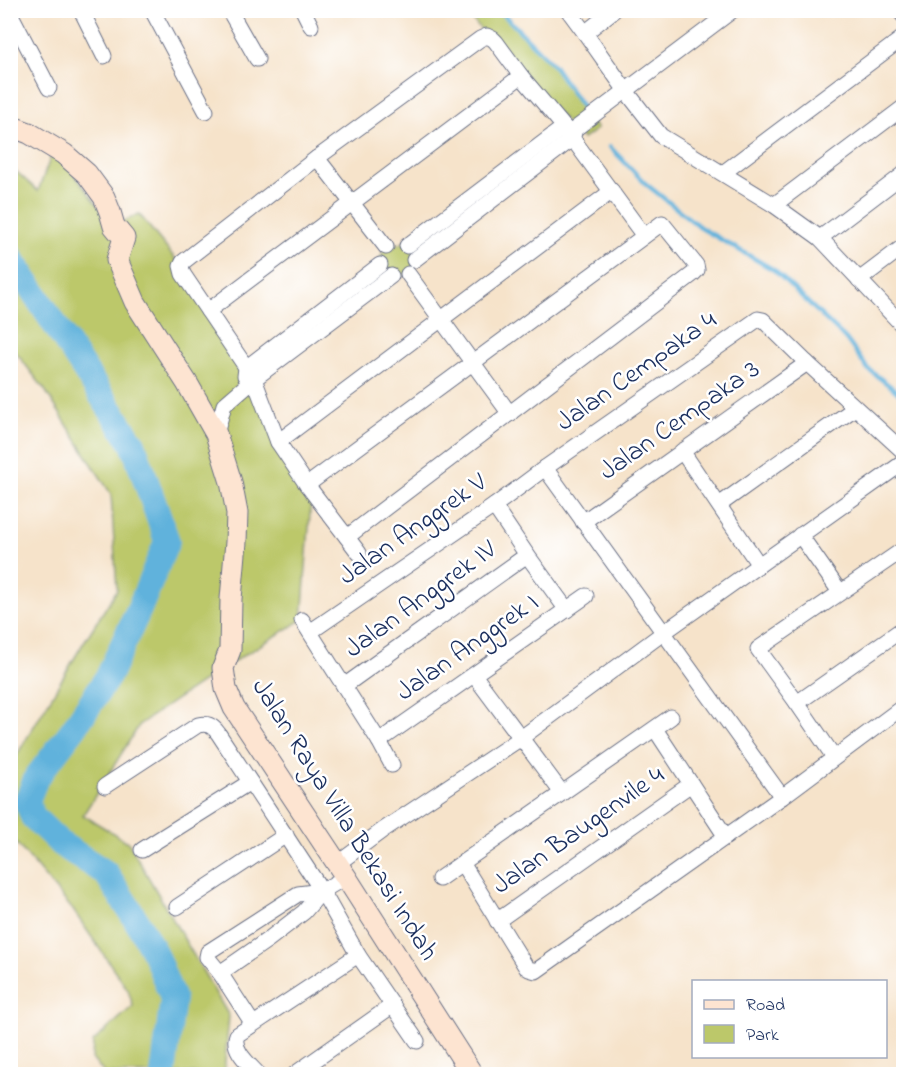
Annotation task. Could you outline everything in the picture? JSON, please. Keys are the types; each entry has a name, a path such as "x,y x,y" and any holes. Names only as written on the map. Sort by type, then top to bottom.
{"main road":[{"name":"Jalan Raya Villa Bekasi Indah","path":"10,126 64,153 87,174 104,198 114,226 124,238 117,260 129,290 216,434 231,482 237,513 230,650 223,668 226,689 234,708 472,1074"}],"street":[{"path":"81,10 104,56"},
{"path":"152,10 206,111"},
{"path":"229,10 257,59"},
{"path":"303,10 311,26"},
{"path":"568,10 626,91 662,136 774,205 820,238 901,320"},
{"path":"585,33 614,10"},
{"path":"385,271 399,277 409,260 570,132 733,10"},
{"path":"899,10 903,16"},
{"path":"14,14 49,88"},
{"path":"360,553 307,485 278,442 248,378 183,274 181,266 183,262 317,158 484,37 493,39 521,76 570,132 644,236"},
{"path":"723,173 903,37"},
{"path":"208,311 521,76"},
{"path":"774,205 903,107"},
{"path":"317,158 386,247"},
{"path":"820,238 903,174"},
{"path":"278,442 612,191"},
{"path":"307,485 662,223 696,264 697,270 693,274 347,537"},
{"path":"385,271 381,254 386,247 401,244 440,319 510,414"},
{"path":"859,280 903,246"},
{"path":"216,434 224,405 248,378 385,271"},
{"name":"Jalan Cempaka 4","path":"544,468 760,318 807,363"},
{"path":"807,363 903,452"},
{"name":"Jalan Cempaka 3","path":"583,522 807,363"},
{"path":"719,505 855,408"},
{"path":"682,451 759,565"},
{"path":"220,973 304,912 341,871 393,824 521,738 663,633 903,462"},
{"path":"544,468 782,797"},
{"name":"Jalan Anggrek V","path":"344,686 306,626 494,506 544,468"},
{"path":"494,506 567,610"},
{"path":"800,535 840,592"},
{"path":"834,757 758,650 903,549"},
{"name":"Jalan Anggrek IV","path":"344,686 527,555"},
{"name":"Jalan Anggrek I","path":"379,741 586,596"},
{"path":"797,703 903,628"},
{"path":"474,675 562,793"},
{"path":"344,686 392,765"},
{"path":"462,863 526,967 536,972 782,797 903,706"},
{"path":"439,879 671,717"},
{"path":"105,786 198,725 205,723 211,725 286,835 322,891 358,955 417,1041"},
{"path":"655,729 726,837"},
{"path":"142,850 250,782"},
{"name":"Jalan Baugenvile 4","path":"497,921 691,784"},
{"path":"177,907 286,835"},
{"path":"253,1024 207,957 208,952 298,894 322,891"},
{"path":"258,1074 237,1048 235,1043 237,1035 358,955"},
{"path":"295,1074 393,1005"}],"green space":[{"path":"465,11 499,11 554,66 597,129 583,139 521,76"},
{"path":"564,127 413,266 408,274 390,276 254,379 311,500 302,620 223,668 140,724 83,815 128,842 229,1016 224,1074 105,1074 92,1059 93,1042 133,1006 128,990 73,910 11,837 11,774 15,758 117,590 111,494 45,390 11,346 11,167 38,191 54,148 114,226 139,214 181,266 246,368 380,265 381,255 385,248 401,244"}],"waterway":[{"path":"499,10 554,66 588,116"},
{"path":"610,147 646,184 701,228 774,270 846,339 868,369 904,398"},
{"path":"10,256 133,444 167,541 109,675 74,728 36,778 27,801 33,817 61,844 106,873 155,954 173,999 163,1074"}]}
